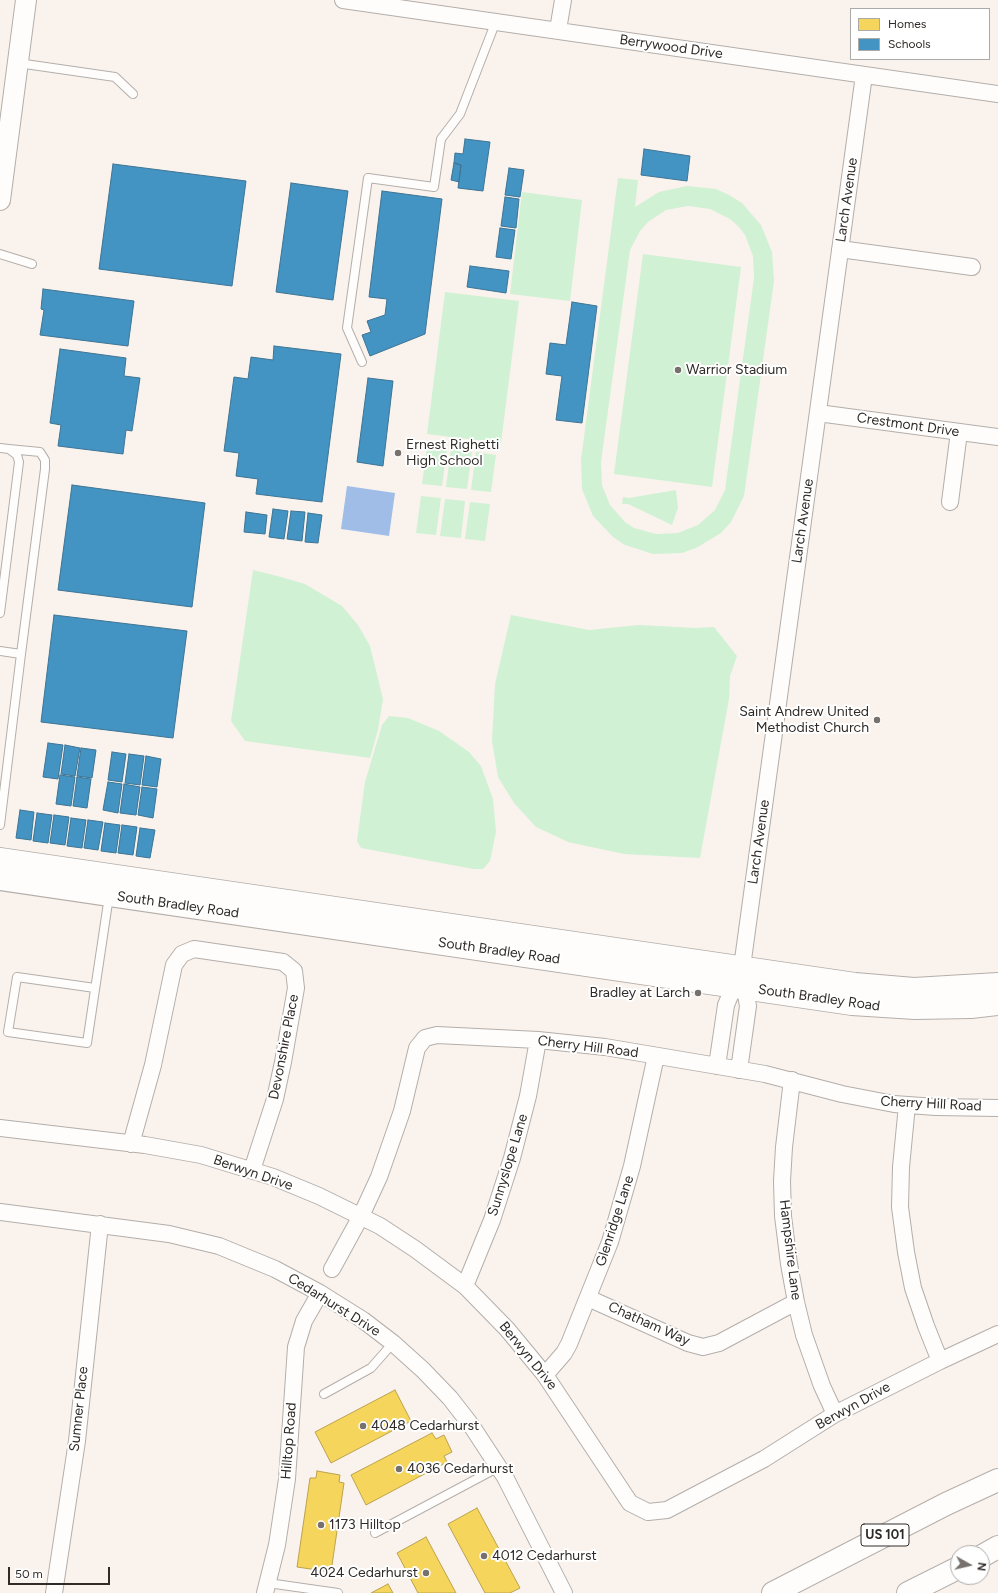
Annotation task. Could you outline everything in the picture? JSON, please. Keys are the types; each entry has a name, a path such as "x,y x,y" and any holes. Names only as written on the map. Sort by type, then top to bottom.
{"main road":[{"name":"South Bradley Road","path":"0,859 740,980 881,1007 944,1008 998,1004"},
{"name":"South Bradley Road","path":"0,879 740,980 880,987 946,988 998,984"},
{"name":"US 101","path":"773,1593 946,1504 998,1480"},
{"path":"908,1593 950,1572"}],"street":[{"path":"0,200 26,0"},
{"name":"Berrywood Drive","path":"343,0 998,94"},
{"path":"558,30 563,0"},
{"name":"Larch Avenue","path":"740,980 864,75"},
{"path":"840,249 972,267"},
{"name":"Crestmont Drive","path":"818,413 998,437"},
{"path":"950,502 959,432"},
{"name":"Devonshire Place","path":"131,1144 153,1066 174,965 182,954 194,949 283,962 294,971 296,988 275,1099 252,1170"},
{"path":"717,1066 726,1005 740,980"},
{"path":"739,1070 748,1006 740,980"},
{"name":"Cherry Hill Road","path":"332,1269 361,1216 379,1177 402,1111 417,1048 425,1038 438,1034 538,1040 604,1047 792,1080 842,1094 907,1105 998,1108"},
{"name":"Sunnyslope Lane","path":"465,1286 492,1220 512,1158 528,1096 538,1040"},
{"name":"Glenridge Lane","path":"546,1375 564,1353 610,1242 622,1203 642,1124 656,1056"},
{"name":"Hampshire Lane","path":"792,1080 784,1146 782,1181 784,1216 796,1302 812,1359 835,1414"},
{"path":"907,1105 901,1167 900,1207 906,1252 920,1307 940,1360"},
{"name":"Berwyn Drive","path":"0,1128 131,1144 200,1155 252,1170 319,1196 361,1216 415,1249 465,1286 507,1329 546,1375 630,1503 648,1512 667,1510 764,1459 835,1414 940,1360 998,1334"},
{"name":"Cedarhurst Drive","path":"0,1212 169,1234 219,1246 275,1269 320,1293 363,1320 393,1343 450,1398 471,1425 499,1467 522,1508 564,1593"},
{"name":"Sumner Place","path":"54,1593 77,1441 100,1224"},
{"name":"Hilltop Road","path":"267,1588 278,1539 287,1478 296,1347 304,1322 320,1293"},
{"name":"Chatham Way","path":"588,1298 688,1343 703,1347 719,1343 796,1302"}],"lane":[{"path":"362,362 347,328 368,178 434,187 441,139 460,114 496,22"},
{"path":"18,63 115,77 133,94"},
{"path":"0,254 32,264"},
{"path":"0,448 40,452 45,460 0,825"},
{"path":"0,613 19,462 17,455 9,449"},
{"path":"0,651 21,654"},
{"path":"95,988 17,978 8,1032 86,1043 95,988 109,895"},
{"path":"324,1394 371,1368 393,1343"},
{"path":"376,1532 499,1467"},
{"path":"267,1588 338,1593"}],"green space":[{"path":"618,178 638,180 635,207 659,192 687,186 716,189 729,195 742,203 761,225 772,252 774,281 744,496 731,522 721,533 696,548 682,553 653,554 625,545 613,537 593,516 582,489 581,460","holes":["688,206 710,209 730,219 738,226 745,235 753,256 754,278 725,490 715,510 698,525 678,533 656,534 634,528 625,522 610,505 602,485 601,462 630,250 640,231 648,222 666,210"]},
{"path":"522,192 582,200 570,301 510,294"},
{"name":"Warrior Stadium","path":"643,254 741,267 712,487 614,474"},
{"path":"445,292 519,301 501,443 427,434"},
{"path":"427,447 447,449 442,486 422,484"},
{"path":"451,449 472,452 467,489 446,487"},
{"path":"476,452 496,455 491,492 471,490"},
{"path":"676,490 678,508 672,525 628,504 622,504 623,497 629,498"},
{"path":"421,496 441,498 436,535 416,533"},
{"path":"445,499 465,501 461,538 440,536"},
{"path":"470,502 490,504 485,541 465,539"},
{"path":"253,570 305,584 342,606 358,625 370,646 383,699 378,730 370,758 245,741 231,721"},
{"path":"511,615 589,630 639,625 695,628 714,627 737,656 730,676 729,699 700,858 624,854 568,842 536,827 514,803 498,777 492,741 495,684"},
{"path":"389,716 408,718 439,731 469,752 481,766 493,799 496,832 490,861 483,869 473,869 361,848 357,841 365,782 382,725"}],"water":[{"path":"347,486 395,493 389,536 341,529"}],"building: Homes":[{"name":"4048 Cedarhurst","path":"395,1390 411,1421 331,1463 315,1432"},
{"name":"4036 Cedarhurst","path":"432,1433 436,1439 444,1435 452,1452 444,1456 447,1462 366,1505 351,1475"},
{"name":"1173 Hilltop","path":"317,1471 340,1475 339,1482 344,1483 331,1572 297,1567 310,1478 316,1478"},
{"name":"4012 Cedarhurst","path":"477,1508 520,1588 510,1593 485,1593 448,1524"},
{"name":"4024 Cedarhurst","path":"426,1537 456,1593 418,1593 397,1553"},
{"path":"388,1584 393,1593 371,1593"}],"building: Schools":[{"path":"465,139 490,142 483,191 458,188 461,165 454,163 455,153 463,154"},
{"path":"644,149 690,156 687,181 641,175"},
{"path":"454,163 461,165 459,182 451,180"},
{"path":"113,164 246,181 232,286 99,269"},
{"path":"509,168 524,170 520,197 505,195"},
{"path":"291,183 348,191 333,300 276,292"},
{"path":"382,191 442,199 425,334 370,356 362,335 371,332 367,321 385,315 387,299 369,297"},
{"path":"505,197 519,199 516,228 501,226"},
{"path":"500,228 515,230 511,259 496,257"},
{"path":"470,266 509,271 506,293 467,287"},
{"path":"43,289 134,301 128,346 40,335 44,310 41,309"},
{"path":"572,302 597,306 582,423 556,420 562,376 546,374 550,343 566,345"},
{"path":"274,346 341,354 322,502 256,494 258,479 236,476 239,453 224,451 234,377 248,379 251,357 273,360"},
{"path":"60,349 126,358 124,376 140,378 132,431 126,430 123,454 58,446 61,425 50,423"},
{"path":"368,378 393,381 383,466 357,462"},
{"path":"72,485 205,503 192,607 58,590"},
{"path":"273,509 288,511 284,539 269,537"},
{"path":"291,511 305,512 302,541 287,539"},
{"path":"246,512 267,515 265,534 244,532"},
{"path":"308,513 322,515 318,543 305,542"},
{"path":"54,615 187,631 173,738 41,722"},
{"path":"48,743 63,745 58,779 43,777"},
{"path":"65,745 80,748 75,776 61,774"},
{"path":"81,748 96,750 92,778 77,776"},
{"path":"112,752 126,754 122,782 108,780"},
{"path":"129,754 144,756 140,785 125,783"},
{"path":"146,756 161,759 157,787 142,785"},
{"path":"60,775 75,777 71,806 56,804"},
{"path":"77,777 91,779 87,808 73,806"},
{"path":"108,782 122,784 118,813 103,810"},
{"path":"124,784 140,787 136,815 120,813"},
{"path":"142,787 157,789 153,818 138,815"},
{"path":"20,810 34,812 31,840 16,838"},
{"path":"37,813 52,815 48,843 33,841"},
{"path":"54,815 69,817 65,845 50,843"},
{"path":"71,818 86,820 82,848 67,846"},
{"path":"88,820 103,822 98,850 84,848"},
{"path":"105,823 120,825 116,853 101,851"},
{"path":"122,825 137,827 133,855 118,853"},
{"path":"140,828 155,830 150,858 136,856"}],"place":[{"name":"Warrior Stadium","path":"678,370"},
{"name":"Ernest Righetti High School","path":"398,453"},
{"name":"Saint Andrew United Methodist Church","path":"877,720"},
{"name":"Bradley at Larch","path":"698,993"},
{"name":"4048 Cedarhurst","path":"363,1426"},
{"name":"4036 Cedarhurst","path":"399,1469"},
{"name":"1173 Hilltop","path":"321,1525"},
{"name":"4012 Cedarhurst","path":"484,1556"},
{"name":"4024 Cedarhurst","path":"426,1573"}]}
